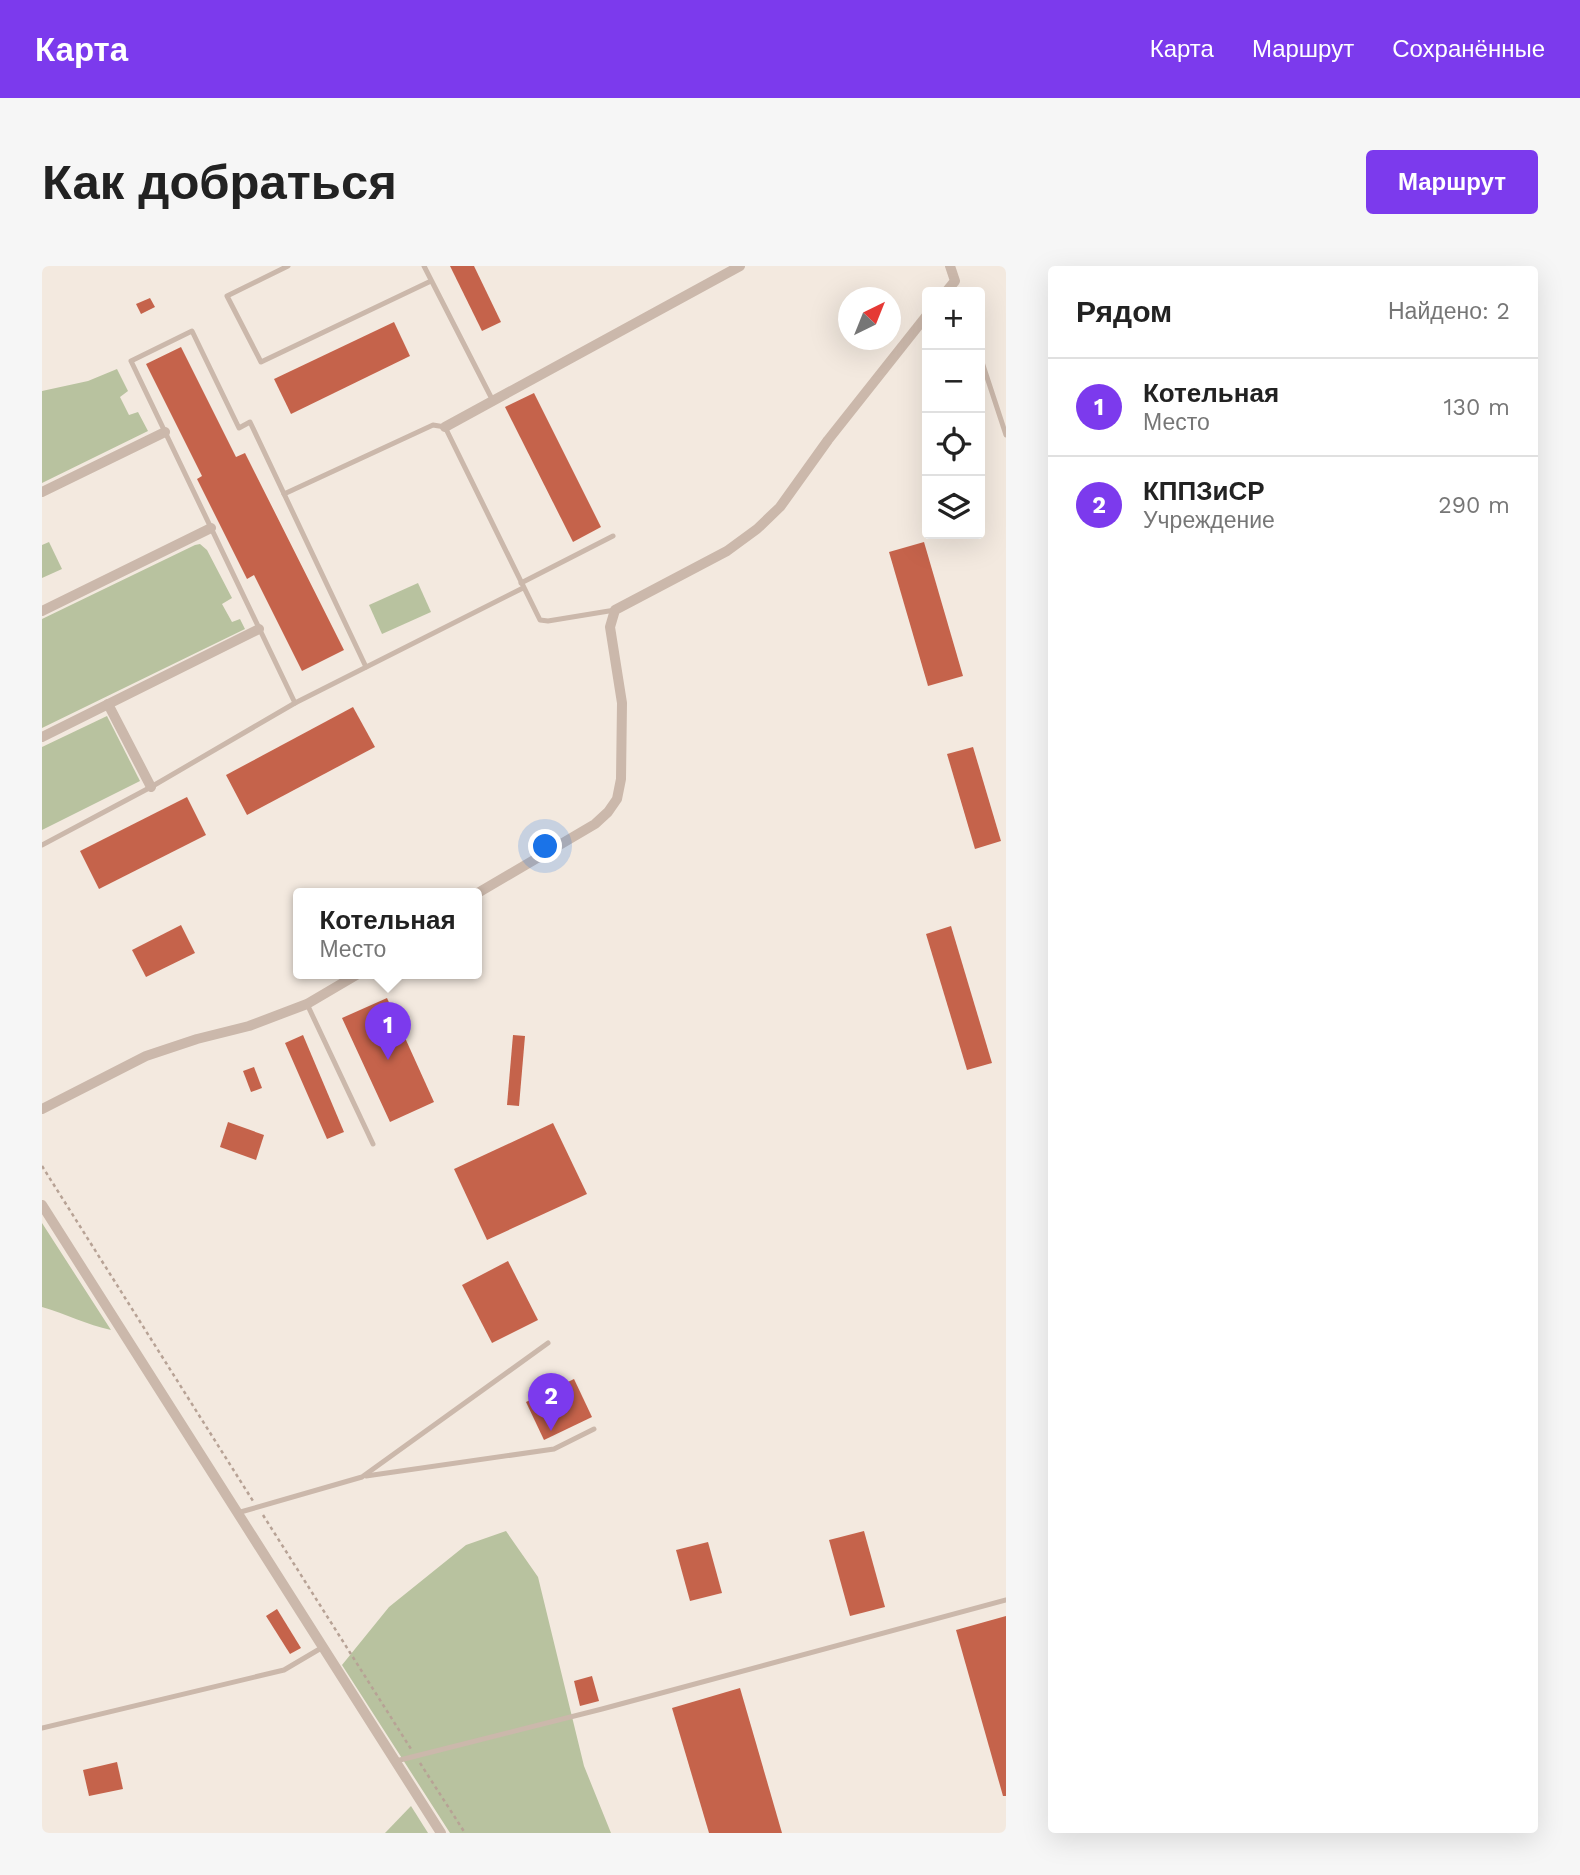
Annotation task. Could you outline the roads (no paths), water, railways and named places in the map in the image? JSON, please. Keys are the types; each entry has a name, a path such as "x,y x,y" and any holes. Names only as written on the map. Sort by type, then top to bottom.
{"street":[{"path":"445,427 740,266"},
{"path":"950,266 956,287"},
{"path":"482,890 595,824 617,799 621,779 622,703 610,627 615,610 727,551 757,529 780,507 800,482 828,440 922,321"},
{"path":"42,492 165,432"},
{"path":"42,611 211,528"},
{"path":"42,737 259,629"},
{"path":"108,704 151,787"},
{"path":"42,1109 146,1056 249,1026 307,1004 350,979"},
{"path":"42,1205 441,1833"}],"lane":[{"path":"288,266 227,296 261,362 431,281"},
{"path":"424,266 493,401"},
{"path":"295,703 131,361 192,331 239,428 250,422 366,667"},
{"path":"985,371 1006,435"},
{"path":"284,494 433,425 445,427 540,620 615,610"},
{"path":"42,845 151,787 295,703 613,536"},
{"path":"307,1004 373,1144"},
{"path":"362,1477 548,1343"},
{"path":"237,1513 362,1477 554,1449 594,1429"},
{"path":"396,1761 602,1709 1006,1600"},
{"path":"42,1728 284,1670 323,1647"}],"place":[{"name":"Котельная","path":"388,1060"},
{"name":"КППЗиСР","path":"551,1431"}]}
